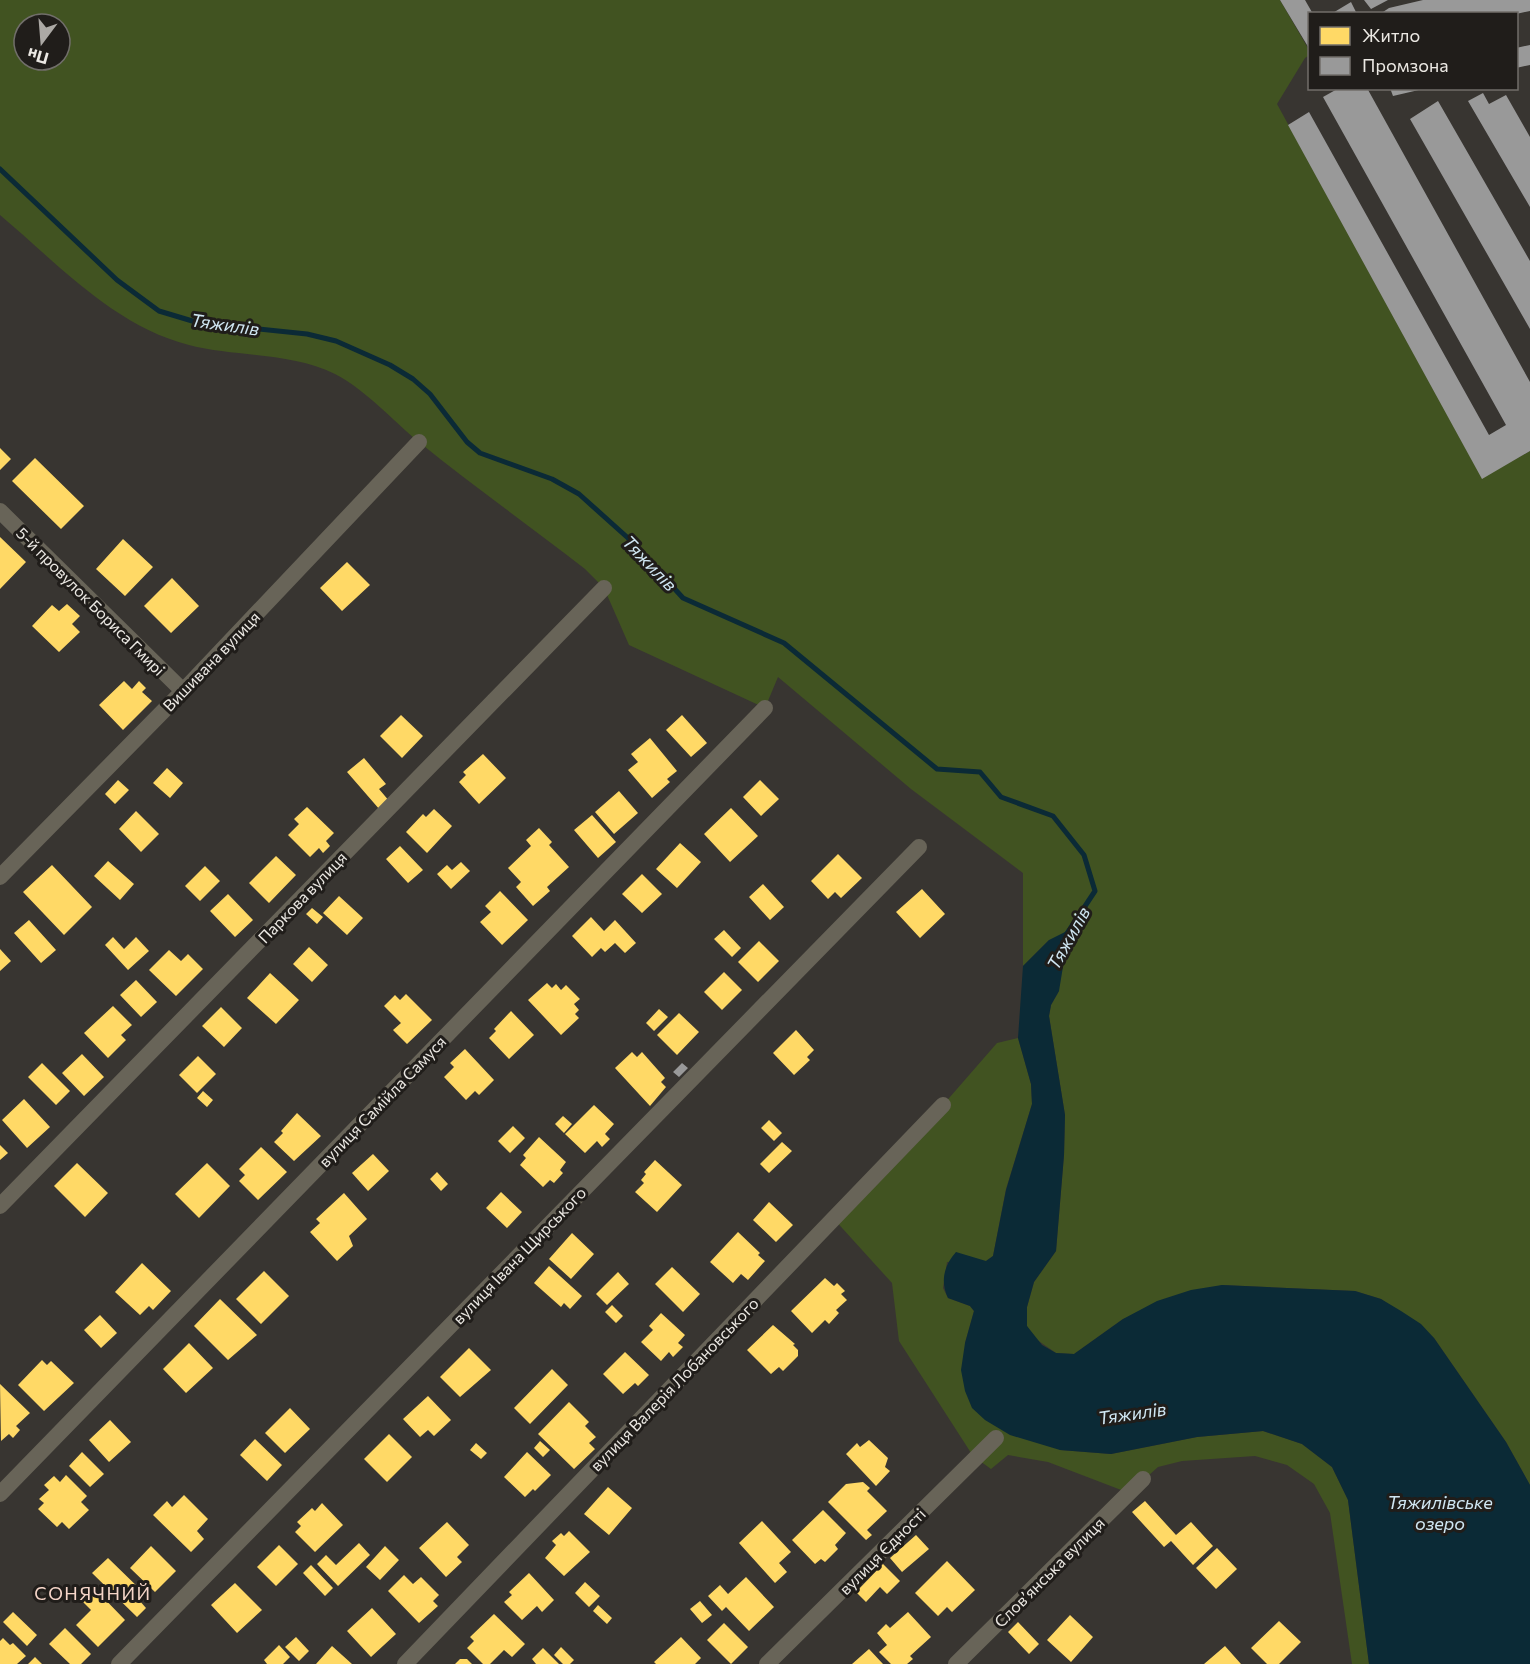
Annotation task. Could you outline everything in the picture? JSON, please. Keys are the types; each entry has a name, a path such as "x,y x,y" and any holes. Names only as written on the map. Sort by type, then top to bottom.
{"street":[{"name":"Вишивана вулиця","path":"0,877 183,691 419,442"},
{"name":"5-й провулок Бориса Гмирі","path":"0,511 183,691"},
{"name":"Паркова вулиця","path":"0,1206 604,588"},
{"name":"вулиця Самійла Самуся","path":"0,1494 765,708"},
{"name":"вулиця Івана Щирського","path":"118,1664 920,846"},
{"name":"вулиця Валерія Лобановського","path":"405,1664 943,1105"},
{"name":"вулиця Єдності","path":"767,1664 996,1438"},
{"name":"Словʼянська вулиця","path":"956,1664 1143,1479"}],"green space":[{"path":"0,0 1280,0 1308,48 1308,56 1277,104 1482,478 1530,451 1530,1485 1506,1442 1434,1338 1381,1299 1355,1291 1222,1285 1123,1319 1074,1354 1056,1353 1033,1337 1027,1326 1027,1307 1034,1282 1056,1251 1065,1115 1049,1016 1051,1005 1059,991 1049,940 1023,966 1023,873 911,789 778,677 765,708 629,645 604,588 585,569 439,458 347,381 318,367 300,362 207,349 162,336 111,308 0,215"},
{"path":"1018,1038 1031,1084 1032,1104 1006,1189 993,1256 986,1261 947,1262 943,1288 948,1298 970,1306 974,1311 965,1343 1060,1450 1111,1454 1197,1437 1263,1431 1302,1444 1332,1467 1348,1500 1369,1664 1352,1664 1330,1513 1314,1484 1287,1465 1255,1456 1182,1461 1158,1467 1129,1493 1048,1462 1008,1455 991,1469 973,1456 899,1341 892,1283 833,1218 943,1105 997,1043"}],"water":[{"name":"Тяжилівське озеро","path":"1069,930 1059,991 1051,1005 1049,1016 1065,1115 1056,1251 1034,1282 1027,1307 1027,1326 1042,1345 1056,1353 1074,1354 1123,1319 1157,1301 1191,1290 1222,1285 1355,1291 1381,1299 1421,1324 1434,1338 1506,1442 1530,1485 1530,1664 1369,1664 1348,1500 1332,1467 1302,1444 1263,1431 1197,1437 1111,1454 1060,1450 1010,1435 985,1420 972,1408 965,1391 961,1370 965,1343 974,1311 970,1306 948,1298 944,1286 944,1274 956,1252 986,1261 993,1256 1006,1190 1032,1104 1031,1084 1018,1038 1023,966 1049,940"}],"building: Житло":[{"path":"0,448 11,459 0,470"},
{"path":"35,458 84,506 61,529 12,481"},
{"path":"0,537 26,562 0,589"},
{"path":"123,539 153,567 125,596 96,569"},
{"path":"347,562 370,585 342,611 320,588"},
{"path":"172,578 199,606 171,633 144,606"},
{"path":"67,604 80,616 72,624 80,632 59,652 32,626 52,605 59,611"},
{"path":"124,681 132,689 139,681 146,688 142,692 152,701 123,730 99,705"},
{"path":"401,715 423,736 402,758 380,736"},
{"path":"682,715 707,743 691,757 666,730"},
{"path":"650,738 677,771 667,779 670,782 652,798 628,770 638,762 631,754"},
{"path":"483,754 506,778 479,804 459,782 466,775 463,772"},
{"path":"364,758 386,784 379,789 390,802 380,810 347,772"},
{"path":"167,768 183,783 170,798 153,783"},
{"path":"118,780 129,790 115,804 105,794"},
{"path":"760,780 779,799 761,816 743,797"},
{"path":"619,791 638,813 614,834 595,812"},
{"path":"307,807 334,833 326,841 330,846 323,853 319,848 310,857 288,835 299,824 294,819"},
{"path":"731,808 758,836 730,862 704,834"},
{"path":"434,809 452,826 427,853 406,832 423,814 426,817"},
{"path":"136,811 159,834 141,852 119,829"},
{"path":"592,815 616,842 598,858 574,830"},
{"path":"539,828 552,842 549,845 569,867 547,887 550,891 533,906 516,887 521,882 508,868 531,846 526,840"},
{"path":"680,843 701,862 677,888 656,869"},
{"path":"400,846 423,870 408,883 386,859"},
{"path":"838,854 862,878 841,898 835,892 828,899 811,881"},
{"path":"276,856 296,875 269,903 249,883"},
{"path":"108,861 134,884 120,900 94,876"},
{"path":"461,862 470,871 451,889 437,874 447,865 452,870"},
{"path":"52,865 92,907 64,935 23,892"},
{"path":"205,866 220,881 200,901 185,886"},
{"path":"642,874 662,894 642,913 622,894"},
{"path":"763,884 784,907 770,920 749,897"},
{"path":"922,889 945,914 920,938 896,912"},
{"path":"500,891 528,920 502,945 480,922 491,912 485,906"},
{"path":"228,894 253,920 235,937 210,911"},
{"path":"339,896 363,918 347,935 323,913"},
{"path":"312,908 323,917 317,924 306,914"},
{"path":"591,917 604,931 615,920 636,943 625,953 615,943 605,952 601,948 592,957 572,936"},
{"path":"29,920 56,950 41,963 14,933"},
{"path":"724,930 741,948 732,957 714,939"},
{"path":"113,937 124,949 136,937 149,951 128,970 105,945"},
{"path":"759,941 779,961 758,982 738,962"},
{"path":"309,947 328,965 312,982 293,964"},
{"path":"0,949 11,961 0,971"},
{"path":"169,950 181,961 188,954 203,969 176,996 149,970"},
{"path":"724,972 742,990 722,1010 704,992"},
{"path":"270,973 299,1000 276,1024 247,998"},
{"path":"136,980 157,1002 141,1017 120,995"},
{"path":"547,983 552,988 556,984 561,990 566,985 580,999 574,1004 579,1010 575,1014 579,1018 561,1035 528,1000"},
{"path":"406,994 432,1020 407,1044 393,1030 401,1023 384,1006 395,995 400,1000"},
{"path":"113,1006 132,1025 121,1035 126,1040 108,1058 84,1033"},
{"path":"221,1007 242,1028 224,1047 202,1026"},
{"path":"659,1009 668,1017 654,1031 646,1023"},
{"path":"511,1011 534,1035 509,1059 489,1038 496,1031 494,1029"},
{"path":"679,1013 699,1032 677,1055 657,1035"},
{"path":"796,1030 814,1050 807,1057 810,1060 794,1075 773,1053"},
{"path":"465,1049 494,1080 479,1095 475,1091 466,1100 444,1077 454,1067 450,1063"},
{"path":"632,1052 637,1057 642,1052 665,1078 661,1082 666,1087 650,1106 615,1068"},
{"path":"82,1054 104,1077 84,1096 62,1073"},
{"path":"198,1056 216,1074 197,1093 179,1075"},
{"path":"42,1063 70,1091 56,1105 28,1077"},
{"path":"203,1091 213,1100 207,1107 197,1098"},
{"path":"24,1099 50,1127 27,1148 2,1120"},
{"path":"594,1105 614,1124 605,1134 610,1139 602,1147 597,1141 585,1153 565,1134"},
{"path":"297,1113 321,1136 294,1161 274,1142"},
{"path":"563,1116 572,1124 564,1133 555,1124"},
{"path":"769,1120 782,1133 774,1141 761,1128"},
{"path":"513,1126 525,1138 510,1153 498,1141"},
{"path":"539,1137 566,1162 560,1170 563,1173 554,1183 550,1180 543,1187 520,1165 526,1158 523,1155"},
{"path":"782,1142 792,1151 769,1173 760,1164"},
{"path":"0,1145 8,1153 0,1160"},
{"path":"261,1147 287,1172 258,1200 239,1181 245,1175 239,1169"},
{"path":"373,1154 389,1171 368,1191 352,1173"},
{"path":"655,1160 682,1185 657,1212 635,1192 644,1183 641,1180 646,1174 644,1172"},
{"path":"77,1163 108,1193 85,1217 54,1186"},
{"path":"207,1163 230,1186 199,1218 175,1194"},
{"path":"437,1172 448,1184 441,1191 430,1179"},
{"path":"501,1192 522,1212 507,1228 486,1208"},
{"path":"344,1193 367,1219 349,1236 353,1246 337,1261 310,1232 320,1223 316,1219"},
{"path":"769,1202 793,1225 776,1242 753,1220"},
{"path":"738,1232 765,1261 748,1280 741,1274 733,1283 710,1262"},
{"path":"572,1233 594,1254 571,1279 549,1259"},
{"path":"142,1263 171,1291 153,1310 149,1306 140,1315 115,1292"},
{"path":"549,1266 582,1296 570,1309 564,1303 561,1307 534,1283"},
{"path":"672,1267 700,1294 683,1312 655,1284"},
{"path":"264,1271 289,1296 261,1324 236,1299"},
{"path":"618,1272 629,1284 607,1305 596,1294"},
{"path":"825,1278 834,1286 837,1283 845,1291 841,1294 847,1300 836,1310 839,1313 829,1324 825,1320 812,1333 791,1311"},
{"path":"220,1299 257,1335 228,1360 194,1326"},
{"path":"612,1305 623,1316 616,1323 605,1312"},
{"path":"661,1313 685,1335 678,1343 683,1347 673,1357 669,1352 661,1361 641,1342 653,1330 649,1326"},
{"path":"100,1315 117,1333 101,1348 84,1330"},
{"path":"773,1325 795,1344 793,1345 798,1350 798,1356 783,1371 779,1367 771,1374 747,1350"},
{"path":"189,1343 213,1368 186,1393 163,1369"},
{"path":"469,1348 491,1370 460,1397 440,1377"},
{"path":"625,1352 649,1375 638,1386 635,1383 623,1394 603,1374"},
{"path":"42,1360 47,1365 51,1361 74,1383 44,1411 18,1385"},
{"path":"552,1369 568,1385 530,1424 514,1408"},
{"path":"0,1384 30,1413 16,1426 20,1430 13,1438 9,1434 1,1441"},
{"path":"428,1396 451,1420 434,1436 428,1430 420,1437 403,1419"},
{"path":"569,1402 589,1422 585,1426 596,1437 589,1443 595,1449 574,1469 538,1434"},
{"path":"290,1408 310,1429 285,1453 265,1433"},
{"path":"110,1420 131,1442 109,1462 89,1440"},
{"path":"389,1434 412,1457 387,1482 364,1459"},
{"path":"255,1439 282,1465 267,1481 240,1455"},
{"path":"869,1440 888,1458 885,1467 890,1471 876,1486 846,1454 857,1443 860,1447"},
{"path":"540,1441 550,1450 543,1457 534,1448"},
{"path":"476,1443 487,1453 481,1459 470,1450"},
{"path":"82,1452 104,1474 90,1487 69,1466"},
{"path":"527,1452 551,1475 535,1491 533,1489 525,1497 504,1477"},
{"path":"66,1475 87,1496 81,1502 89,1510 69,1529 62,1522 57,1527 38,1509 44,1503 39,1499 49,1490 44,1485 54,1476 60,1482"},
{"path":"863,1482 870,1488 867,1491 887,1511 867,1530 872,1535 866,1540 828,1502 846,1484"},
{"path":"608,1487 632,1508 609,1535 584,1514"},
{"path":"184,1495 208,1519 197,1531 204,1539 191,1552 153,1515 167,1501 172,1507"},
{"path":"1145,1501 1176,1535 1191,1522 1213,1546 1193,1565 1171,1541 1164,1547 1132,1512"},
{"path":"322,1503 343,1525 315,1552 295,1532 301,1526 297,1522 312,1508 315,1511"},
{"path":"823,1510 846,1533 835,1545 838,1549 825,1562 821,1559 815,1564 792,1540"},
{"path":"762,1521 791,1552 779,1563 787,1572 775,1583 739,1543"},
{"path":"447,1522 469,1545 457,1557 462,1562 446,1577 419,1548"},
{"path":"569,1531 590,1552 564,1576 545,1558 556,1545 552,1541 561,1533 564,1536"},
{"path":"916,1535 929,1549 902,1572 890,1558"},
{"path":"359,1543 370,1555 338,1586 317,1564 326,1555 336,1565"},
{"path":"279,1545 298,1564 276,1586 257,1567"},
{"path":"151,1546 176,1571 155,1592 130,1568"},
{"path":"385,1546 399,1560 380,1580 366,1567"},
{"path":"1217,1548 1237,1569 1216,1589 1196,1568"},
{"path":"108,1558 145,1594 139,1600 146,1608 137,1617 92,1573"},
{"path":"947,1561 975,1590 952,1612 947,1607 938,1616 915,1593"},
{"path":"883,1564 900,1581 887,1594 880,1587 866,1602 856,1592"},
{"path":"311,1565 333,1588 325,1596 303,1573"},
{"path":"529,1573 554,1600 542,1612 537,1606 522,1620 504,1602 512,1595 509,1592"},
{"path":"404,1575 413,1584 421,1577 439,1595 433,1601 438,1606 419,1623 388,1591"},
{"path":"746,1577 774,1607 749,1631 726,1607 722,1611 708,1596 720,1585 728,1594"},
{"path":"585,1582 600,1596 589,1607 575,1593"},
{"path":"235,1583 262,1610 237,1633 211,1605"},
{"path":"96,1590 125,1620 98,1647 76,1625 91,1610 83,1602"},
{"path":"700,1601 712,1615 702,1623 690,1609"},
{"path":"598,1605 612,1618 607,1624 593,1611"},
{"path":"372,1608 396,1634 371,1657 347,1631"},
{"path":"13,1612 37,1635 27,1646 3,1622"},
{"path":"908,1612 931,1637 910,1656 913,1659 907,1664 891,1664 879,1652 887,1645 877,1633 886,1624 890,1628"},
{"path":"494,1614 525,1644 512,1657 504,1650 490,1664 483,1664 467,1648 474,1641 470,1637"},
{"path":"1070,1615 1093,1637 1071,1662 1047,1640"},
{"path":"1279,1621 1301,1642 1279,1664 1267,1664 1251,1648"},
{"path":"1018,1622 1039,1644 1029,1654 1008,1632"},
{"path":"724,1623 748,1647 731,1664 707,1640"},
{"path":"65,1628 91,1654 81,1664 70,1664 49,1644"},
{"path":"296,1637 309,1651 299,1661 285,1647"},
{"path":"681,1637 701,1658 695,1664 656,1664 654,1662"},
{"path":"3,1638 10,1645 13,1643 26,1656 17,1664 0,1664 0,1641"},
{"path":"279,1645 290,1657 283,1664 267,1664 264,1660"},
{"path":"332,1646 352,1664 316,1664"},
{"path":"1225,1646 1241,1664 1204,1664"},
{"path":"561,1647 574,1660 570,1664 563,1664 554,1655"},
{"path":"543,1648 559,1664 536,1664 532,1659"},
{"path":"869,1649 883,1664 852,1664"},
{"path":"35,1657 42,1664 28,1664"},
{"path":"460,1659 467,1659 472,1664 455,1664"}],"building: Промзона":[{"path":"1280,0 1305,0 1312,12 1308,12 1308,47"},
{"path":"1364,0 1388,0 1371,9"},
{"path":"1423,0 1530,0 1530,11 1518,14 1383,12 1389,8"},
{"path":"1351,2 1356,12 1334,12"},
{"path":"1530,45 1530,65 1518,68 1518,48"},
{"path":"1335,90 1368,90 1530,382 1530,451 1482,479 1288,125 1309,112 1489,435 1506,425 1323,97"},
{"path":"1391,90 1419,90 1393,96"},
{"path":"1483,93 1489,104 1506,95 1530,137 1530,207 1468,101"},
{"path":"1438,101 1530,261 1530,329 1410,119"},
{"path":"682,1063 688,1068 679,1077 673,1072"}],"waterway":[{"name":"Тяжилів","path":"0,169 117,280 159,311 199,323 307,334 336,341 390,365 413,379 430,394 467,442 480,453 552,479 579,494 628,538 683,598 784,643 937,769 980,772 1001,797 1053,816 1084,855 1095,891 1066,935"}],"district":[{"name":"СОНЯЧНИЙ","path":"93,1593"}]}
